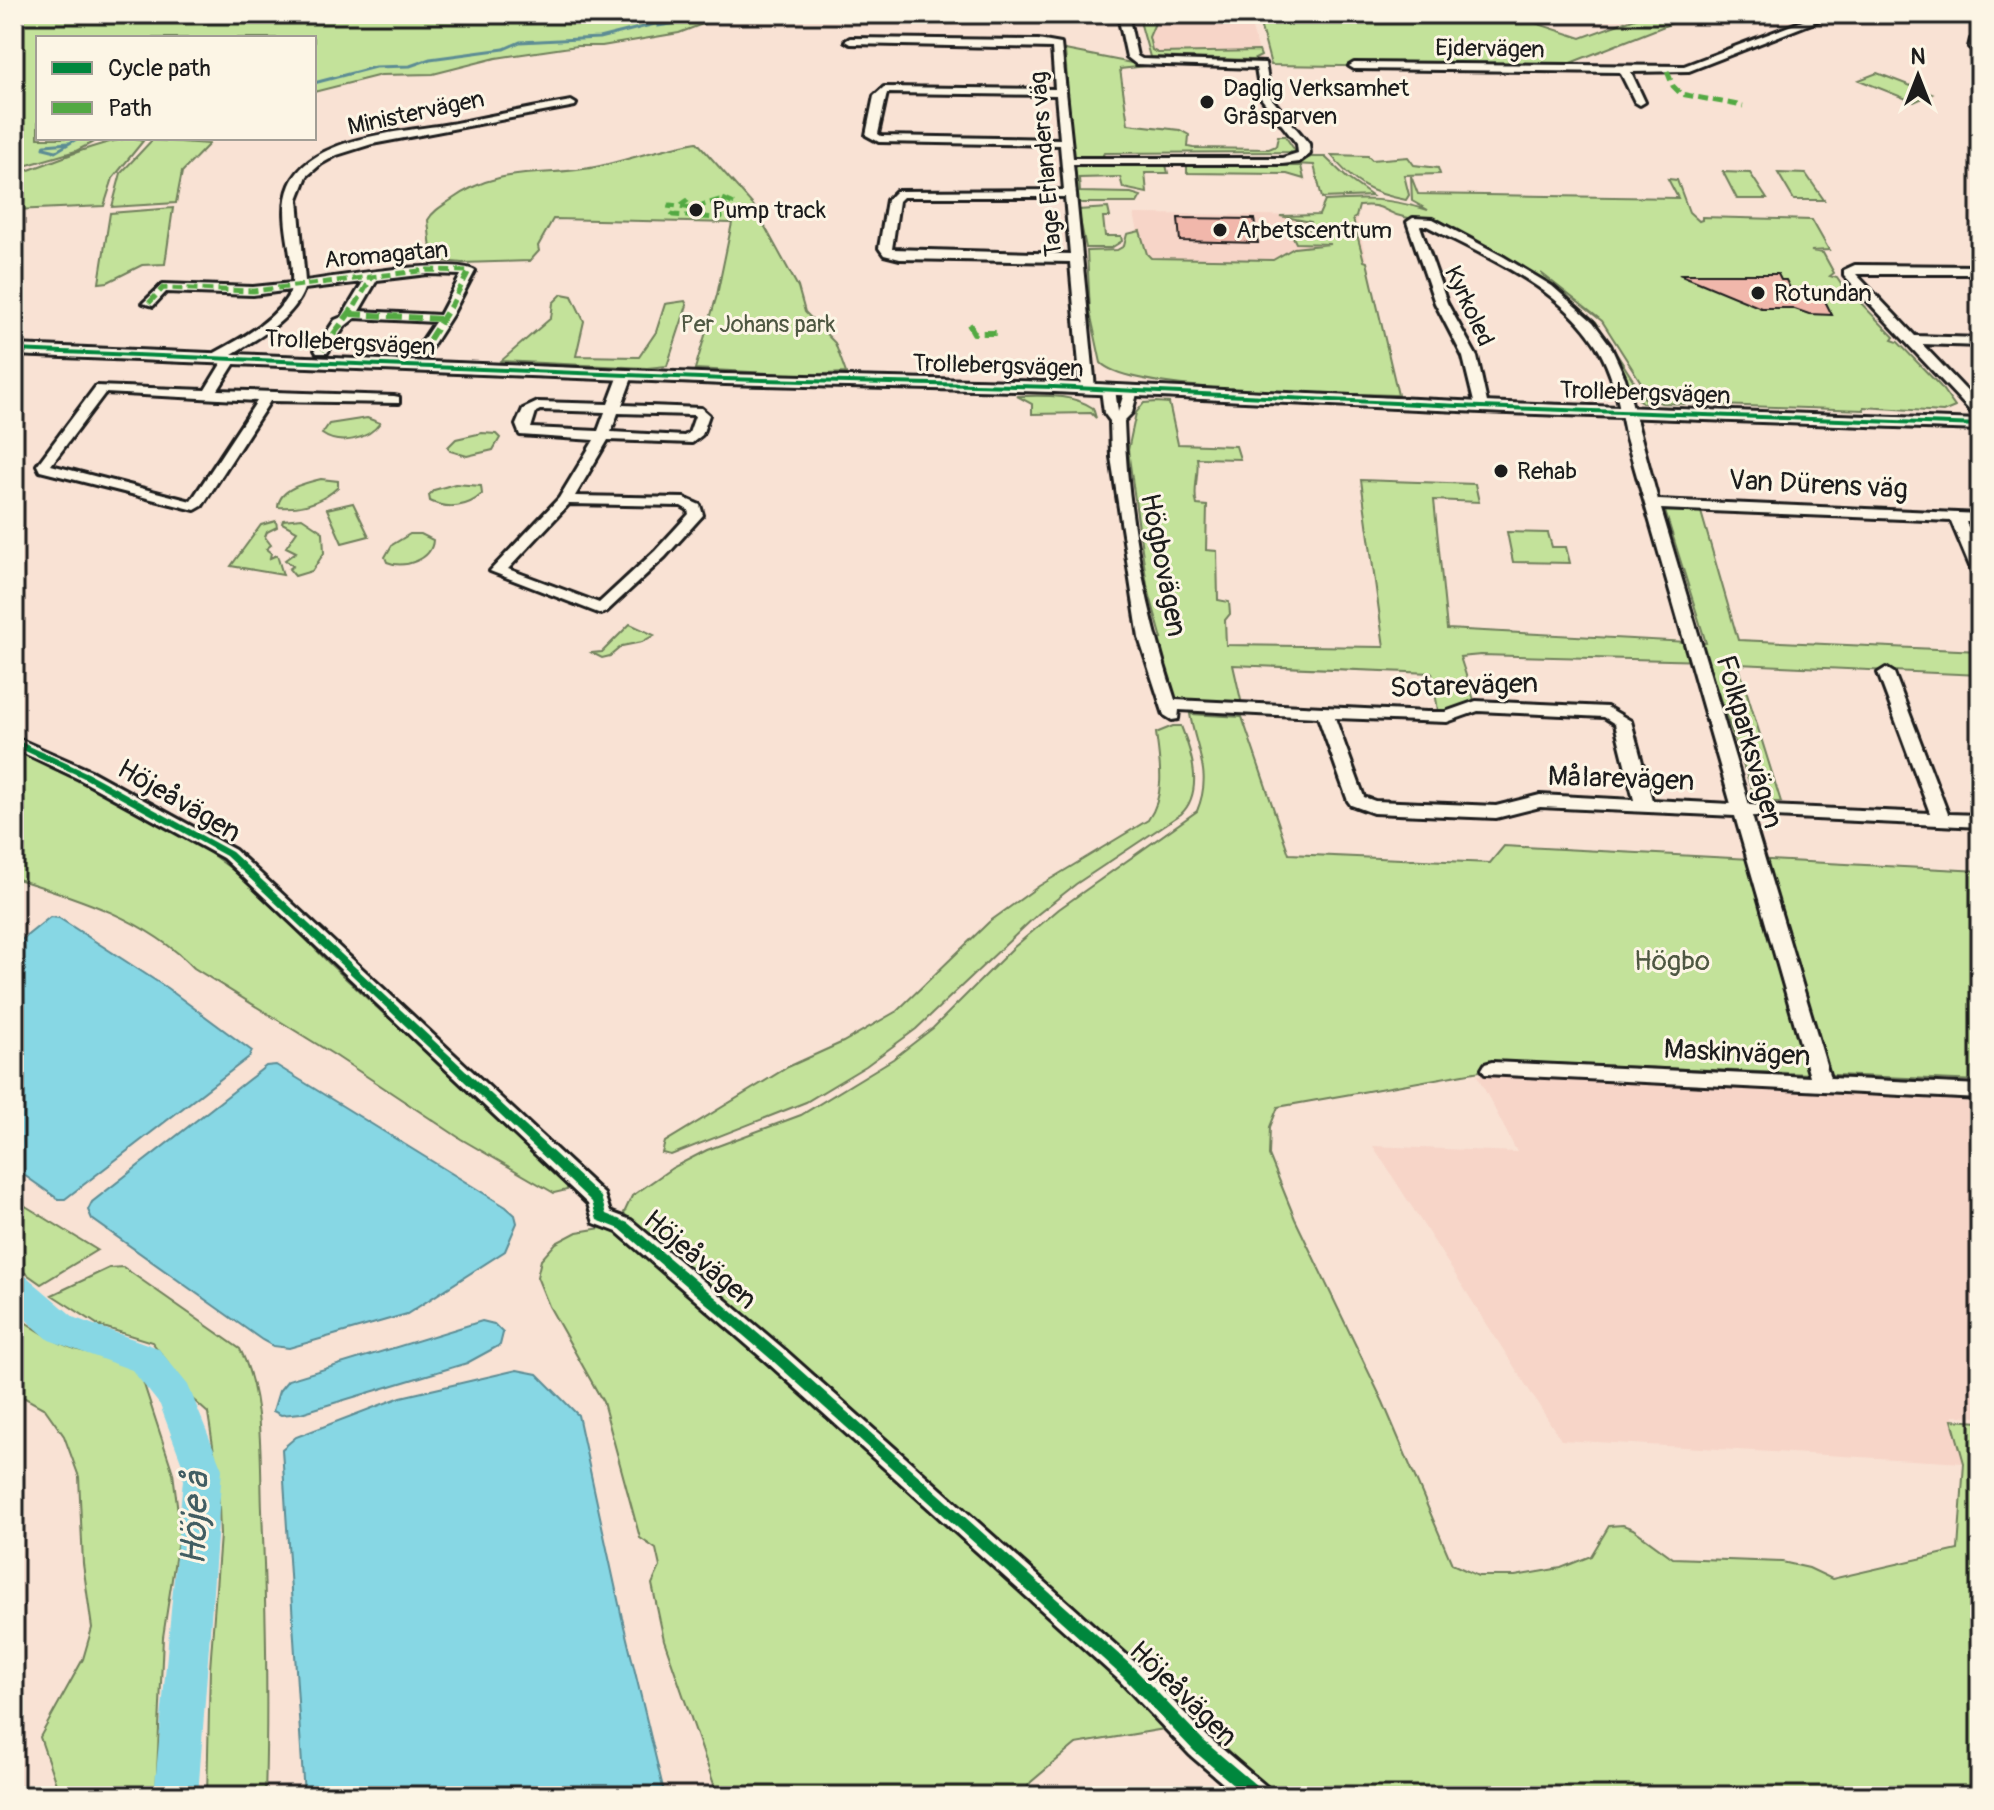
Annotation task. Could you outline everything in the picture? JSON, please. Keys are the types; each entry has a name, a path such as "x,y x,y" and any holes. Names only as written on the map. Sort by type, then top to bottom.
{"street":[{"path":"1066,161 1282,161 1295,160 1304,154 1303,144 1266,98 1261,65 1134,60 1124,19 1118,14"},
{"name":"Ejdervägen","path":"1354,66 1667,71 1693,67 1830,14"},
{"name":"Tage Erlanders väg","path":"850,41 1053,44 1057,48 1088,388"},
{"path":"1980,41 1975,41 1974,47 1980,52"},
{"path":"1625,71 1640,102"},
{"path":"1060,92 884,90 879,96 872,135 879,139 1064,142"},
{"name":"Ministervägen","path":"298,285 293,188 303,174 319,161 364,143 571,104"},
{"path":"1069,194 900,193 893,200 885,250 900,255 1076,258"},
{"name":"Folkparksvägen","path":"1412,226 1416,221 1429,222 1519,270 1568,307 1592,330 1604,347 1624,393 1822,1085"},
{"name":"Kyrkoled","path":"1412,226 1441,303 1470,357 1481,407"},
{"path":"1980,270 1850,269 1850,277 1980,413"},
{"name":"Aromagatan","path":"149,303 163,288 253,291 428,270 469,271 446,315 419,356"},
{"path":"322,350 351,314 372,277"},
{"path":"209,394 224,358 292,302 298,285"},
{"name":"Aromagatan","path":"351,314 441,319"},
{"path":"250,358 249,347 263,327"},
{"path":"1912,340 1980,342"},
{"name":"Trollebergsvägen","path":"14,350 626,375 1088,388 1481,407 1980,425"},
{"path":"565,500 684,502 695,508 696,515 601,609 498,571 565,500 602,438 626,375"},
{"path":"266,397 200,503 195,506 50,470 44,465 101,389 394,400"},
{"name":"Högbovägen","path":"1108,389 1111,413 1117,420 1118,457 1147,638 1171,712"},
{"name":"Högbovägen","path":"1117,420 1125,413 1131,390"},
{"path":"538,406 696,411 702,415 690,440 602,438 530,434 522,429 530,409 538,406"},
{"name":"Van Dürens väg","path":"1654,504 1980,518"},
{"path":"1957,517 1980,571"},
{"path":"1886,673 1941,819"},
{"name":"Sotarevägen","path":"1171,712 1447,717 1485,706 1607,712 1623,721 1644,804"},
{"name":"Målarevägen","path":"1325,713 1357,801 1373,807 1496,812 1540,801 1980,821"},
{"name":"Höjeåvägen","path":"14,742 85,775 229,854 597,1200 601,1217 624,1226 777,1357 1128,1672 1199,1746 1258,1796"},
{"name":"Maskinvägen","path":"1492,1069 1980,1092"}],"shaded area":[{"path":"1140,14 1255,14 1259,22 1252,29 1262,61 1154,57"},
{"path":"1134,214 1356,216 1367,262 1144,258"},
{"path":"1477,1075 1980,1102 1980,1417 1953,1416 1964,1463 1561,1440 1373,1146 1517,1152"}],"green space":[{"path":"14,14 729,14 679,33 602,46 577,46 496,58 433,74 381,75 316,91 316,36 36,36 36,140 97,140 76,151 14,169"},
{"path":"1138,14 1156,14 1146,17 1155,23 1149,37 1152,50 1158,53 1259,51 1261,56 1253,60 1150,57"},
{"path":"1241,14 1415,14 1421,17 1428,14 1508,14 1581,38 1646,14 1695,14 1555,69 1271,65 1260,24 1247,23"},
{"path":"1065,50 1147,66 1120,69 1128,124 1180,130 1189,135 1188,147 1193,148 1269,149 1276,146 1278,136 1285,136 1296,152 1104,153 1102,157 1072,156"},
{"path":"1877,73 1932,94 1914,102 1859,80"},
{"path":"152,140 209,144 182,172 176,203 112,207 121,173"},
{"path":"115,141 143,141 113,178 104,206 14,210 14,175"},
{"name":"Per Johans park","path":"697,142 753,205 798,287 805,312 835,343 846,373 805,375 695,369 717,295 732,223 553,219 538,246 539,251 530,261 462,263 432,260 428,220 438,209 470,188 506,176 580,170"},
{"path":"1331,155 1368,156 1372,160 1408,157 1414,165 1438,168 1440,174 1404,175 1409,195 1406,200 1364,186"},
{"path":"1311,157 1325,157 1372,196 1322,198 1314,165 1293,164"},
{"path":"1080,164 1166,165 1168,173 1145,173 1147,193 1123,188 1120,177 1079,178 1080,192 1141,196 1137,203 1082,203 1077,202 1073,169"},
{"path":"1187,166 1301,166 1304,179 1287,174 1187,173"},
{"path":"1723,172 1750,173 1767,199 1737,199"},
{"path":"1778,173 1806,174 1824,200 1794,200"},
{"path":"1411,176 1418,194 1678,198 1668,179 1677,180 1689,212 1699,221 1702,217 1812,220 1829,250 1811,251 1823,253 1834,273 1830,276 1837,278 1847,293 1855,297 1894,337 1892,340 1898,342 1940,386 1955,407 1943,412 1864,407 1864,410 1661,403 1651,398 1602,321 1541,273 1596,322 1644,397 1646,403 1642,403 1604,339 1587,319 1549,286 1437,223 1438,220 1408,218 1368,205 1359,206 1353,219 1364,261 1367,262 1398,395 1194,386 1120,373 1101,363 1090,312 1087,251 1117,250 1124,246 1127,234 1140,231 1151,258 1273,260 1294,248 1330,244 1296,243 1291,233 1309,232 1311,222 1280,216 1319,215 1325,201 1377,200 1428,210 1412,201"},
{"path":"173,208 165,264 142,265 108,282 99,283 110,213"},
{"path":"1108,208 1110,217 1103,217 1105,236 1121,236 1122,241 1111,248 1086,248 1078,210"},
{"path":"562,294 572,296 584,321 576,356 639,357 656,332 665,304 685,301 687,305 667,366 647,368 501,361 551,318 553,303"},
{"path":"1017,396 1056,396 1075,400 1093,408 1096,418 1091,413 1032,414 1032,404"},
{"path":"1144,403 1169,403 1178,444 1236,446 1240,459 1197,458 1197,505 1207,506 1206,550 1217,551 1218,600 1229,602 1230,614 1225,620 1226,645 1384,647 1361,480 1475,484 1479,502 1434,500 1447,629 1706,643 1665,511 1701,512 1738,640 1980,651 1980,675 1738,664 1781,802 1756,802 1707,661 1460,657 1476,706 1439,717 1432,673 1233,665 1243,709 1170,705 1147,638 1162,639 1147,585 1128,450 1136,413"},
{"path":"367,418 380,423 361,437 337,440 322,434 329,424"},
{"path":"482,433 496,434 500,438 493,450 467,456 450,451 448,447 456,439"},
{"path":"321,479 338,481 338,487 310,504 278,507 288,491"},
{"path":"455,484 481,486 482,494 458,506 444,506 430,501 429,495 434,490"},
{"path":"353,503 369,536 342,543 327,509"},
{"path":"302,518 323,532 324,553 312,571 295,576 289,569 293,566 285,560 296,552 286,547 297,531 282,523 283,520"},
{"path":"276,521 277,527 267,532 265,537 271,545 266,549 271,553 270,558 277,555 283,575 231,566 261,525"},
{"path":"1507,532 1548,533 1552,547 1566,547 1570,563 1513,562"},
{"path":"410,534 421,534 433,540 428,553 409,563 387,562 385,557 392,545"},
{"path":"630,624 654,635 642,642 622,646 610,656 602,658 592,653 602,652"},
{"name":"Högbo","path":"1190,714 1242,717 1289,854 1490,863 1504,846 1980,871 1980,1081 1494,1061 1492,1069 1278,1107 1270,1127 1269,1155 1295,1219 1383,1402 1452,1564 1478,1576 1515,1576 1561,1568 1591,1556 1609,1526 1623,1525 1673,1558 1782,1562 1809,1568 1832,1579 1958,1550 1964,1463 1952,1420 1980,1422 1980,1796 1271,1796 1220,1742 637,1230 624,1213 632,1196 672,1168 707,1150 801,1115 893,1059 933,1028 1013,948 1059,909 1197,811 1204,785 1202,762"},
{"path":"1181,726 1194,772 1192,795 1181,814 1076,884 1038,914 916,1029 866,1066 806,1102 671,1155 662,1153 665,1142 788,1067 843,1042 897,1011 989,922 1039,886 1148,820 1159,789 1156,733"},
{"path":"27,754 46,760 113,796 121,804 206,850 253,885 329,963 386,1016 406,1029 567,1182 567,1190 554,1193 461,1139 336,1056 194,968 155,936 133,923 86,902 14,878 14,755"},
{"path":"14,1199 97,1250 41,1284 14,1265"},
{"path":"601,1228 619,1234 675,1278 1023,1595 1143,1696 1170,1728 1076,1744 1031,1782 1021,1796 718,1796 664,1640 652,1584 660,1567 656,1549 640,1538 603,1402 549,1306 537,1277 541,1260 556,1243 577,1232"},
{"path":"123,1267 240,1349 248,1367 257,1407 260,1449 265,1582 265,1796 207,1796 210,1669 220,1535 218,1478 208,1413 189,1396 152,1342 100,1326 52,1295 109,1268"},
{"path":"22,1320 68,1346 137,1363 173,1473 180,1527 163,1637 156,1796 60,1796 40,1737 83,1659 92,1628 83,1564 79,1477 64,1436 45,1409 14,1392 14,1323"}],"water":[{"path":"50,917 59,918 167,988 252,1051 249,1057 65,1199 58,1199 14,1168 14,946"},
{"path":"276,1065 506,1207 515,1215 517,1223 505,1251 407,1314 289,1348 273,1346 262,1340 92,1219 88,1210 92,1202 266,1066"},
{"path":"482,1321 494,1324 503,1333 500,1345 467,1363 301,1413 281,1415 273,1411 279,1391 288,1380"},
{"path":"517,1370 537,1374 578,1415 665,1796 304,1796 282,1449 296,1437 401,1397"}],"building":[{"name":"Arbetscentrum","path":"1178,218 1254,219 1258,243 1180,241"},
{"name":"Rotundan","path":"1679,274 1778,274 1781,280 1786,280 1793,294 1824,299 1832,315 1809,314 1792,308 1761,308"}],"waterway":[{"path":"316,82 375,67 410,66 430,59 504,49 520,42 599,38 687,16 714,14"},
{"path":"658,26 696,20"},
{"path":"55,152 75,140"},
{"path":"56,151 44,148 45,145 69,143"},
{"name":"Höje å","path":"14,1287 62,1329 145,1359 175,1396 203,1469 176,1796"}],"marked path":[{"path":"1667,71 1673,86 1681,94 1743,106"},
{"path":"681,205 693,208 723,199 732,203 717,211 721,217 716,218 673,215 669,211 670,205 681,205 688,200"},
{"path":"149,303 163,288 253,291 428,270 469,271 446,315 419,356"},
{"path":"322,350 340,323 347,320 372,277"},
{"path":"351,314 441,319"},
{"path":"969,324 974,333 997,333"}],"cycle path":[{"path":"14,350 725,379 1054,387 1481,407 1980,425"},
{"path":"14,742 85,775 229,854 597,1200 601,1217 624,1226 777,1357 1128,1672 1199,1746 1258,1796"}],"place":[{"name":"Daglig Verksamhet Gråsparven","path":"1207,102"},
{"name":"Pump track","path":"696,210"},
{"name":"Arbetscentrum","path":"1220,230"},
{"name":"Rotundan","path":"1758,293"},
{"name":"Rehab","path":"1501,471"}]}
